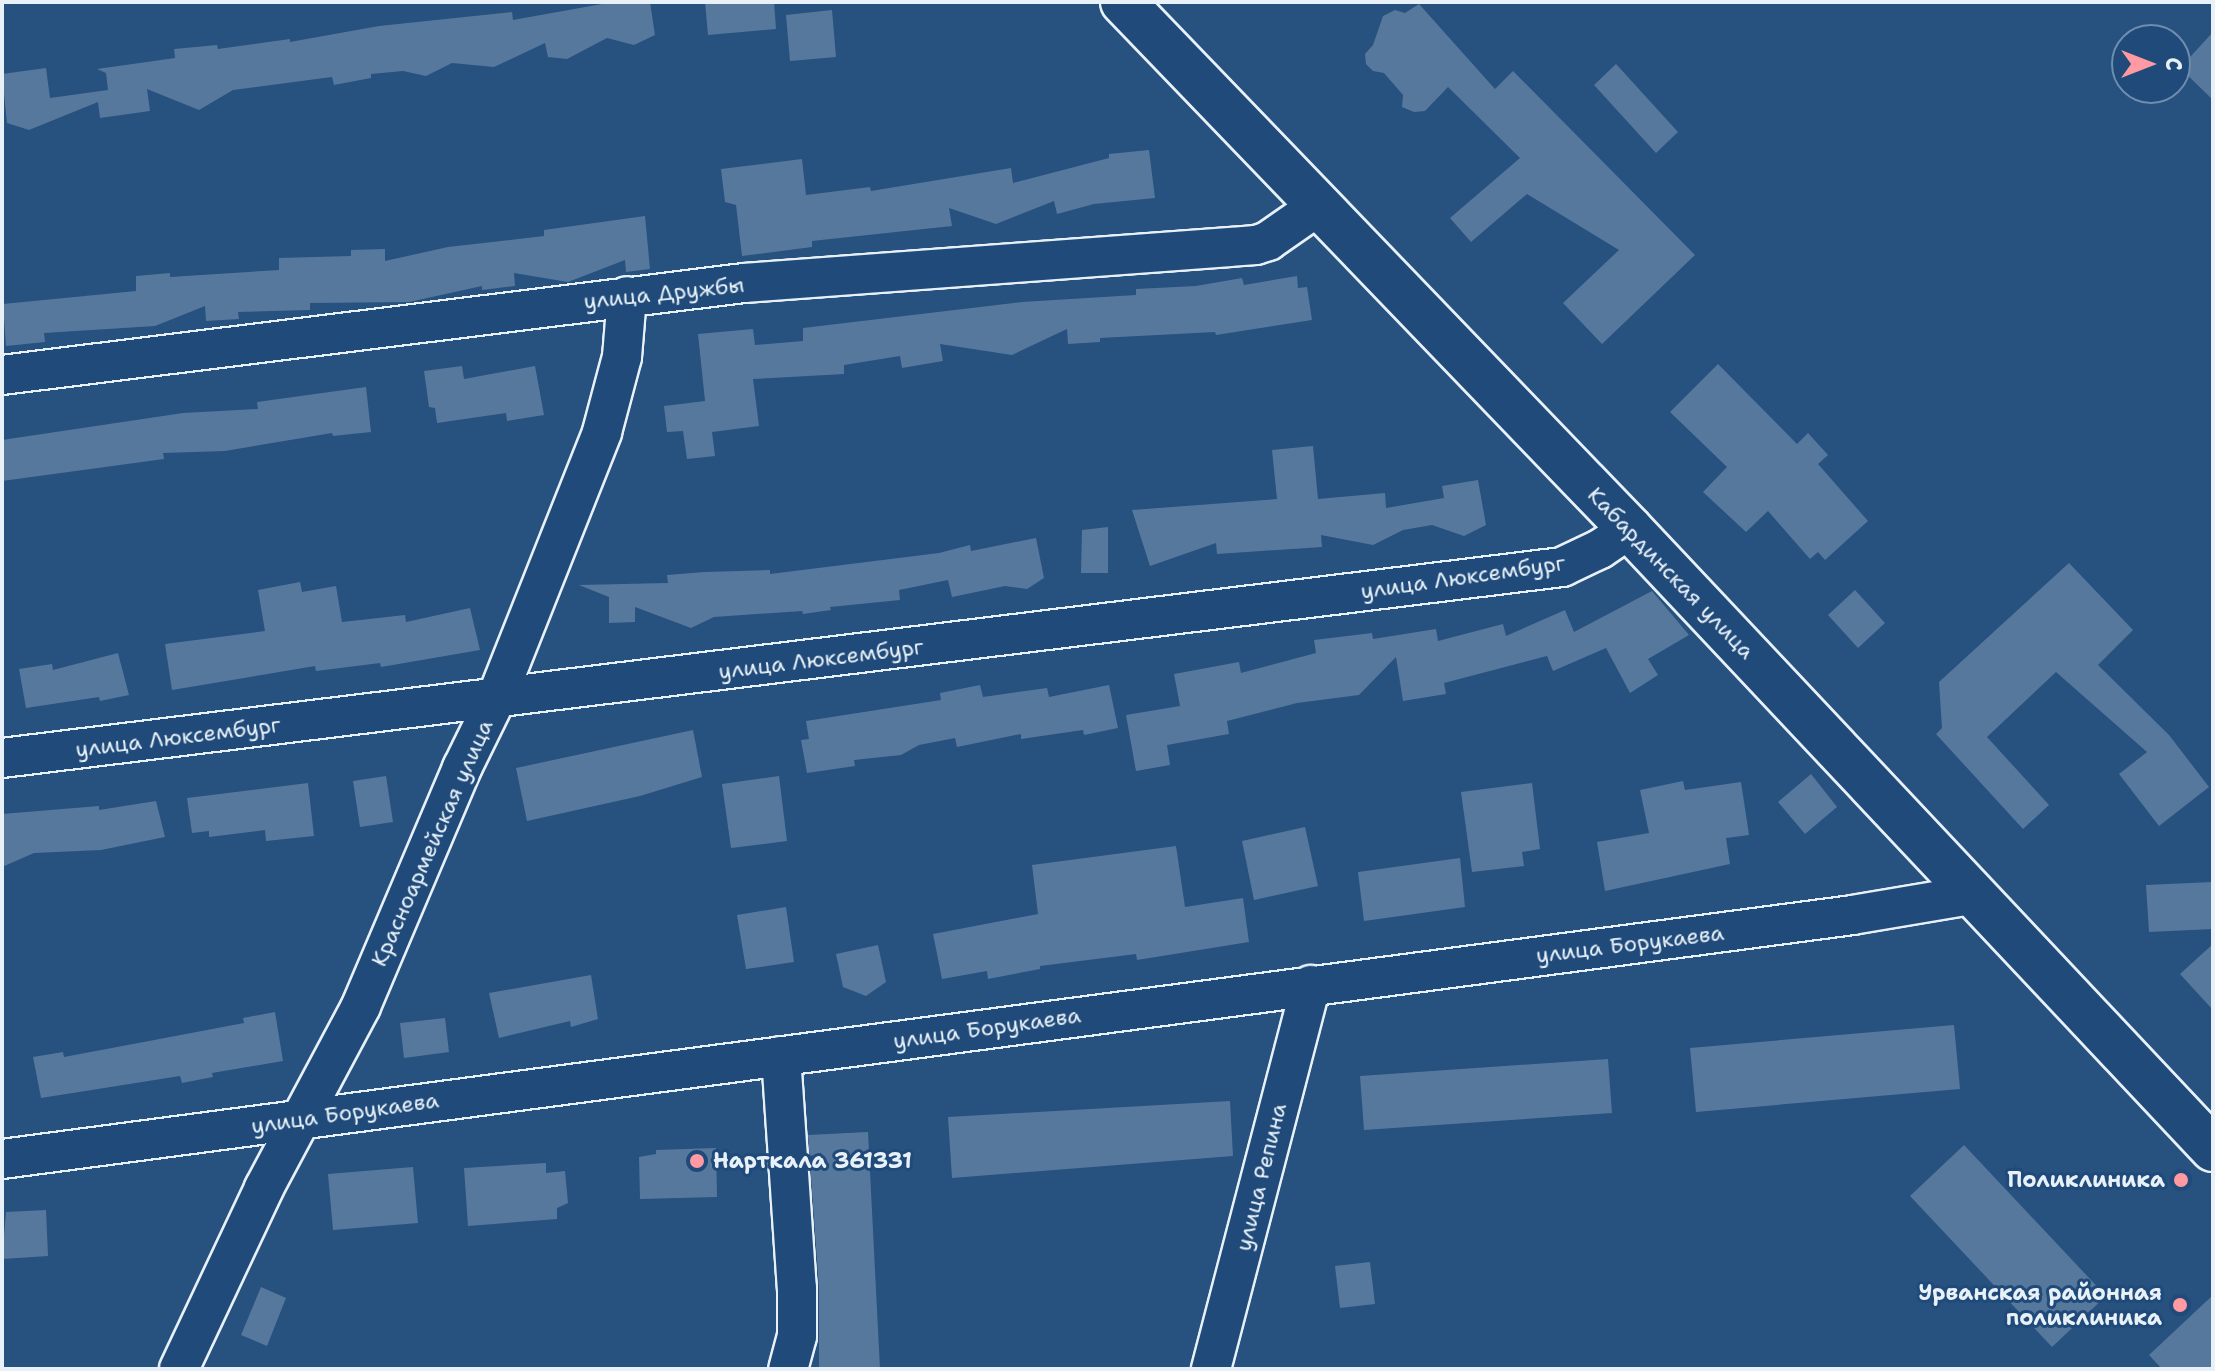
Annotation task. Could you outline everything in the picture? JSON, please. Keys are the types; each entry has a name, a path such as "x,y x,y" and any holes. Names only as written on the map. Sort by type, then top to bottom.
{"main road":[{"name":"Кабардинская улица","path":"1123,2 1630,529 2213,1149"}],"street":[{"name":"улица Дружбы","path":"2,375 744,283 1256,245 1268,241 1317,207"},
{"name":"Красноармейская улица","path":"179,1369 264,1188 361,1006 462,768 496,699 602,432 622,357 627,296"},
{"name":"улица Люксембург","path":"2,758 1562,567 1600,549 1630,529"},
{"name":"улица Борукаева","path":"2,1159 1852,915 1972,895"},
{"name":"улица Репина","path":"1211,1369 1311,985"},
{"path":"781,1056 797,1288 797,1336 788,1369"}],"building":[{"path":"613,2 650,2 655,35 634,45 607,38 567,59 548,57 545,43 494,67 452,63 426,76 403,71 371,74 371,78 334,85 332,77 233,90 199,110 147,89 150,111 100,118 98,102 29,130 7,123 2,74 46,68 50,98 108,90 106,73 97,69 175,58 174,49 217,45 218,49 290,39 290,42 379,26 512,12 513,20"},
{"path":"705,2 774,2 776,29 708,35"},
{"path":"1419,4 1495,89 1513,71 1695,255 1602,344 1563,303 1619,250 1527,194 1471,242 1450,218 1520,158 1448,87 1425,111 1414,112 1402,107 1403,95 1384,73 1373,71 1366,64 1365,54 1373,45 1383,16 1395,10 1405,13"},
{"path":"832,10 836,57 790,61 786,15"},
{"path":"2213,32 2213,100 2191,79 2191,56"},
{"path":"1616,64 1678,132 1656,153 1594,85"},
{"path":"1149,150 1155,198 1094,204 1057,214 1054,201 996,224 949,208 952,226 812,241 812,247 742,256 736,205 725,202 721,169 802,159 806,195 870,187 871,191 1011,168 1013,183 1109,158 1109,154"},
{"path":"645,216 650,269 626,272 625,260 568,282 514,273 515,286 482,290 482,286 409,302 310,303 310,310 238,312 239,319 206,321 205,306 155,326 44,333 45,342 6,346 3,304 136,291 136,276 170,273 170,277 279,270 279,258 351,256 351,250 385,249 385,261 448,247 544,236 544,230"},
{"path":"1297,276 1298,288 1307,287 1312,320 1216,335 1215,332 1100,338 1100,342 1068,344 1067,329 1012,355 940,344 943,361 902,368 900,356 844,365 844,374 753,379 759,426 712,432 715,456 687,459 683,431 667,432 664,406 705,401 698,334 753,329 755,345 803,341 803,328 1022,302 1136,295 1136,289 1196,286 1242,278 1244,285"},
{"path":"1718,364 1797,444 1808,433 1828,455 1818,464 1868,521 1825,560 1818,552 1810,559 1768,511 1746,532 1703,492 1727,467 1670,412"},
{"path":"462,366 464,379 535,366 544,415 507,421 506,413 437,423 435,408 429,407 424,371"},
{"path":"366,387 371,432 333,436 332,433 225,451 163,453 164,459 2,481 2,440 183,413 258,409 257,402"},
{"path":"1313,446 1318,499 1385,493 1386,508 1444,498 1442,486 1478,480 1486,525 1464,536 1432,525 1403,530 1373,545 1321,535 1322,547 1217,554 1216,543 1150,566 1132,510 1277,499 1272,450"},
{"path":"1108,527 1108,573 1081,573 1082,530"},
{"path":"1036,538 1044,578 1027,589 1005,586 952,597 948,580 899,590 900,600 830,607 831,610 803,614 802,611 714,617 691,628 635,607 635,622 609,623 609,597 579,585 668,583 667,575 705,572 770,570 770,574 939,553 970,545 971,551"},
{"path":"2069,563 2133,630 2098,665 2169,735 2209,787 2159,826 2119,774 2147,752 2056,672 1987,737 2049,805 2023,829 1936,734 1942,728 1939,682"},
{"path":"300,582 302,592 336,586 342,622 405,615 406,622 470,608 480,650 381,667 380,663 316,671 315,666 172,690 165,644 265,631 258,590"},
{"path":"1855,590 1885,623 1858,648 1828,615"},
{"path":"1652,591 1689,635 1648,659 1658,675 1630,693 1606,648 1553,671 1547,656 1444,683 1446,694 1403,701 1396,657 1359,695 1297,703 1227,721 1229,734 1167,745 1170,765 1136,771 1126,715 1180,706 1174,674 1239,662 1241,673 1316,653 1314,640 1372,633 1373,639 1436,629 1438,641 1503,624 1506,636 1565,610 1574,632"},
{"path":"118,653 129,695 26,708 19,669 52,664 53,670"},
{"path":"980,685 983,697 1047,688 1049,697 1109,685 1118,728 1084,735 1083,730 1021,739 1021,734 957,747 955,738 919,745 901,755 854,760 855,766 807,773 801,740 809,739 806,721 941,700 940,693"},
{"path":"693,730 702,777 640,796 527,821 516,768"},
{"path":"1811,774 1837,807 1805,834 1778,802"},
{"path":"386,776 393,822 360,827 353,781"},
{"path":"779,776 787,841 731,848 722,784"},
{"path":"1683,781 1685,790 1741,782 1749,835 1726,838 1730,864 1605,891 1597,842 1649,833 1640,790"},
{"path":"308,783 314,836 266,841 265,830 209,837 209,831 192,833 187,798"},
{"path":"1532,783 1540,849 1522,852 1524,866 1472,872 1461,792"},
{"path":"156,801 165,837 101,850 34,853 2,867 2,814 99,806 99,810"},
{"path":"1305,827 1318,886 1254,900 1242,841"},
{"path":"1176,846 1185,907 1243,898 1249,942 1137,960 1136,954 1040,966 1040,969 988,979 987,971 942,979 933,934 1038,914 1032,865"},
{"path":"1460,858 1465,907 1364,921 1358,872"},
{"path":"2213,882 2213,929 2149,932 2146,885"},
{"path":"786,907 794,962 746,969 737,915"},
{"path":"2213,944 2213,1010 2180,974"},
{"path":"878,945 886,982 866,996 843,987 836,954"},
{"path":"591,975 598,1019 571,1027 570,1021 499,1038 489,993"},
{"path":"275,1012 283,1061 212,1073 213,1077 182,1083 180,1076 41,1098 33,1057 63,1052 64,1057 244,1023 243,1018"},
{"path":"445,1018 449,1052 404,1058 400,1023"},
{"path":"1954,1025 1960,1089 1696,1112 1690,1048"},
{"path":"1608,1059 1612,1113 1364,1130 1360,1076"},
{"path":"1230,1101 1233,1156 952,1178 948,1117"},
{"path":"868,1132 880,1369 819,1369 819,1287 808,1135"},
{"path":"1964,1145 2106,1296 2052,1347 1910,1196"},
{"path":"716,1148 717,1197 640,1199 639,1157 656,1154 656,1150"},
{"path":"546,1163 546,1173 565,1171 568,1203 557,1208 557,1219 468,1226 464,1168"},
{"path":"413,1167 418,1223 333,1230 328,1174"},
{"path":"46,1210 48,1256 2,1259 6,1212"},
{"path":"1370,1262 1375,1304 1340,1308 1335,1266"},
{"path":"261,1287 286,1298 267,1346 241,1335"},
{"path":"2213,1295 2213,1369 2162,1369 2149,1355"}],"place":[{"name":"Нарткала 361331","path":"697,1161"},
{"name":"Поликлиника","path":"2181,1180"},
{"name":"Урванская районная поликлиника","path":"2180,1305"}]}
